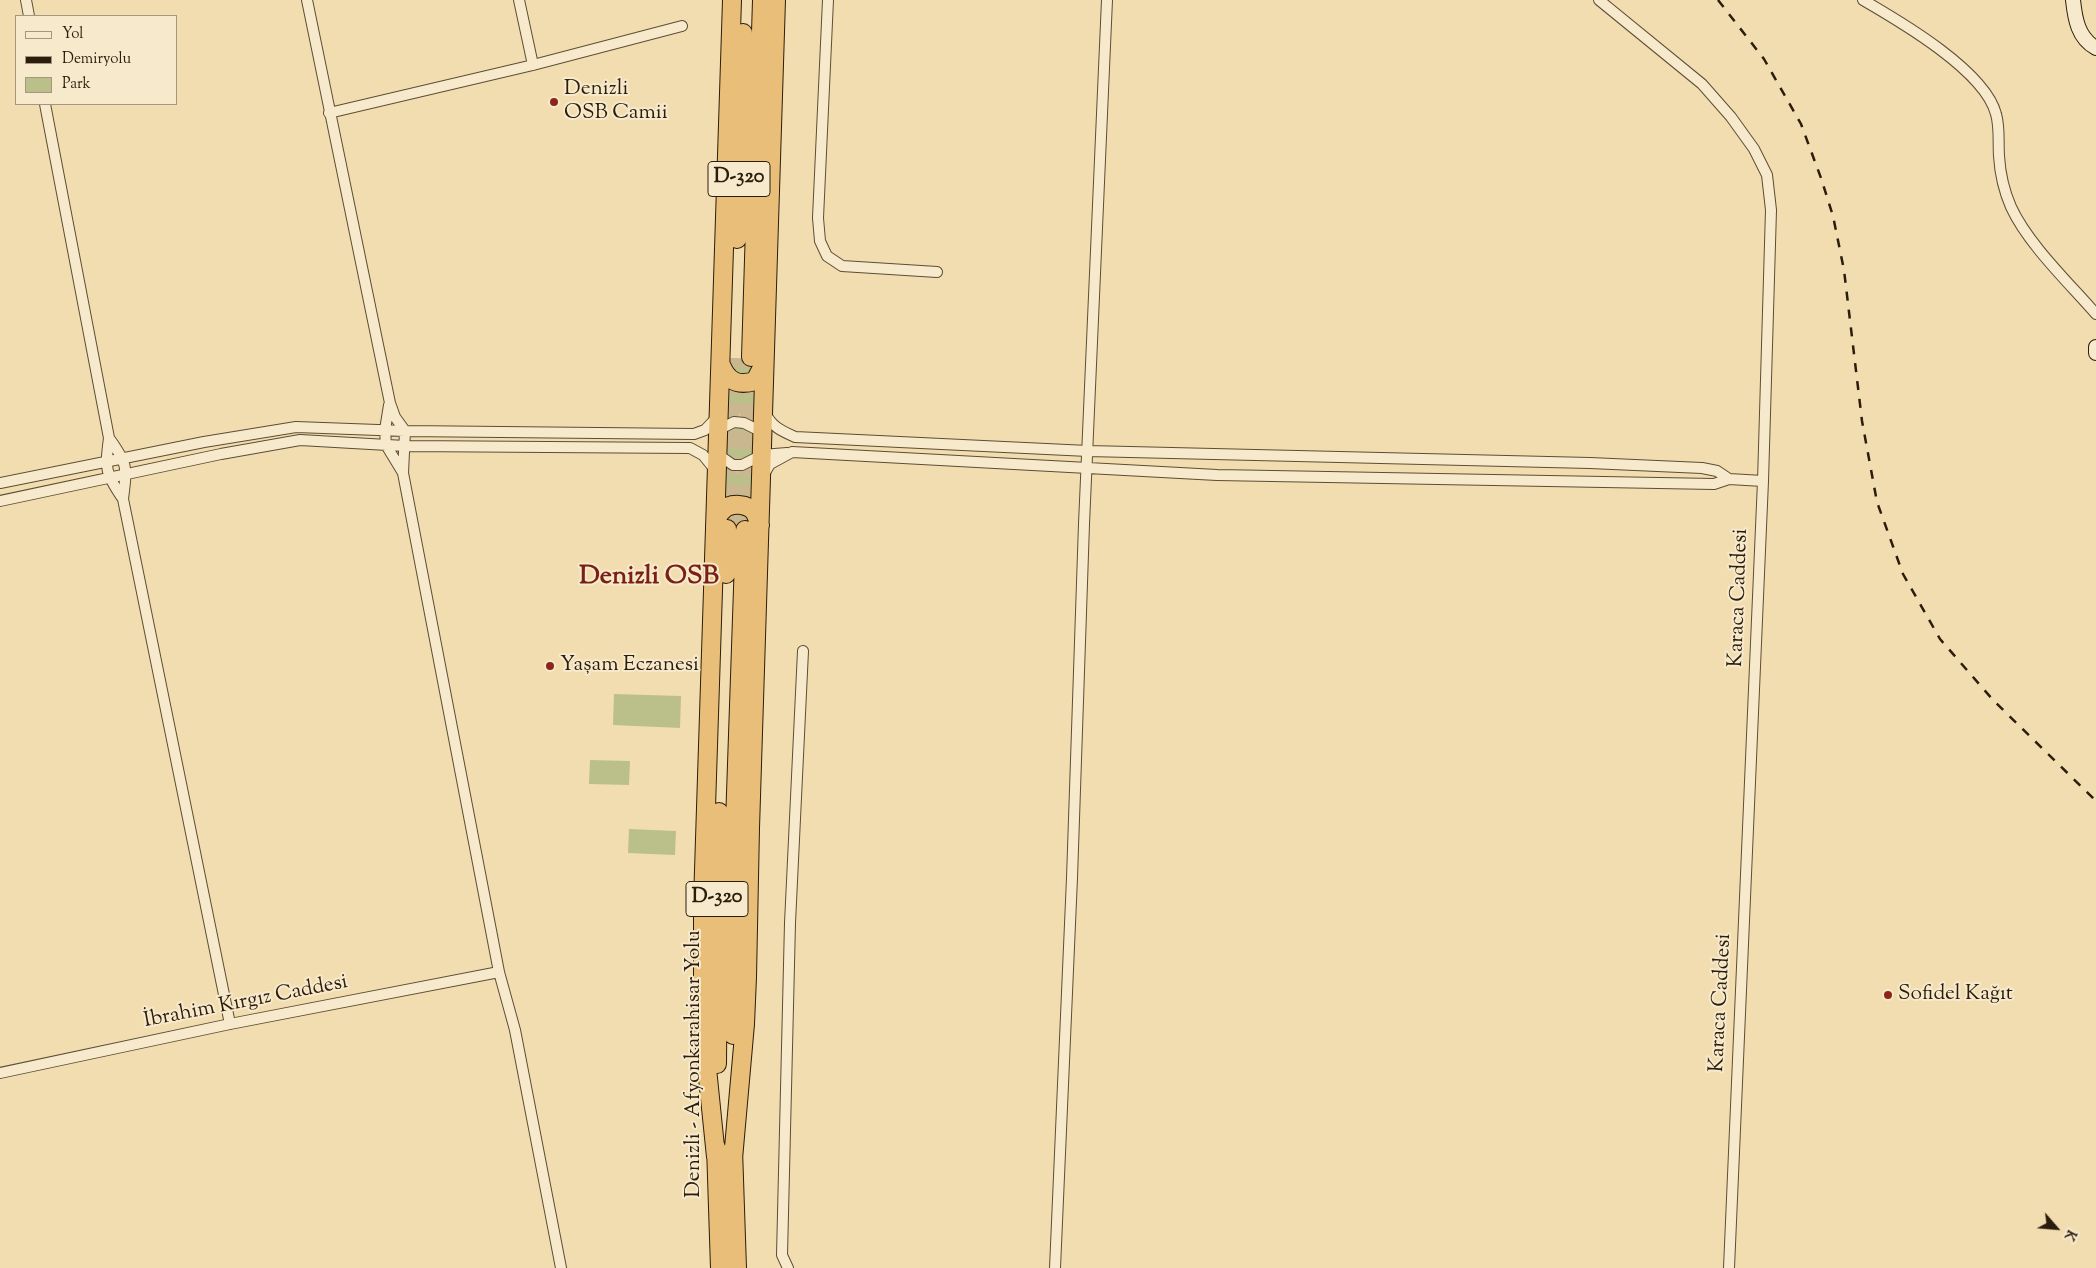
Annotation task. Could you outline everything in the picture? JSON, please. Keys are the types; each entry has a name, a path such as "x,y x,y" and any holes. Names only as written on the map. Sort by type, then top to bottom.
{"highway":[{"path":"718,453 719,422 727,361 732,0"},
{"name":"D-320","path":"727,361 744,0"},
{"name":"D-320","path":"758,361 762,0"},
{"path":"727,361 729,379 737,383 755,380 758,361 776,0"},
{"path":"752,527 761,478 762,455 763,408 758,361"},
{"name":"Denizli - Afyonkarahisar Yolu","path":"718,453 717,472 721,528 717,880 725,1158 720,1268"},
{"path":"721,528 720,513 723,509 738,505 748,507 755,514 752,527"},
{"name":"D-320","path":"737,1268 725,1158 734,880 752,527"}],"street":[{"path":"26,0 29,15"},
{"path":"307,0 390,403 395,417 405,431 403,474 499,972 515,1030 561,1268"},
{"path":"519,0 533,65"},
{"path":"828,0 818,218 820,241 828,256 842,266 937,272"},
{"path":"1055,1268 1072,869 1086,469 1107,0"},
{"name":"Karaca Caddesi","path":"1599,0 1702,84 1731,117 1754,149 1767,175 1771,210 1763,481 1729,1268"},
{"path":"1863,0 1940,51 1976,81 1986,92 1993,105 1998,123 2000,170 2011,207 2032,239 2096,314"},
{"path":"2073,0 2077,24 2082,36 2087,43 2096,48"},
{"path":"329,113 533,65 682,26"},
{"path":"46,105 109,438 106,461 109,479 123,499"},
{"path":"2096,347 2096,353"},
{"path":"390,403 385,430 386,445 403,474"},
{"path":"763,408 769,421 776,428 795,437"},
{"path":"694,434 719,422 744,422 762,432 795,437 1088,451 1702,468 1718,471 1729,479"},
{"path":"0,483 106,461 296,427 405,431 694,434 719,422"},
{"path":"109,438 124,458 126,475 123,499 230,1024"},
{"path":"0,501 221,454 300,440 405,446 690,448 718,453 725,461 733,465 742,465 762,455 792,452 1217,475 1704,484 1714,484 1729,479 1763,481"},
{"path":"690,448 703,455 717,472"},
{"path":"761,478 770,464 792,452"},
{"path":"788,1268 782,1256 790,923 803,651"},
{"name":"İbrahim Kırgız Caddesi","path":"0,1073 230,1024 499,972"}],"green space":[{"path":"726,358 760,360 757,372 739,379"},
{"path":"759,383 758,414 725,414 725,384"},
{"path":"740,427 746,428 751,432 755,437 755,449 751,454 746,458 740,459 734,458 729,454 725,449 724,443 725,437 729,432 734,428"},
{"path":"722,474 756,474 755,507 721,505"},
{"path":"729,512 747,512 753,530 721,529"},
{"path":"614,694 681,696 680,728 613,725"},
{"path":"590,760 630,761 629,785 589,784"},
{"path":"629,829 676,831 675,855 628,853"}],"tunnel":[{"path":"745,530 751,357"},
{"path":"727,529 732,358"}],"railway":[{"path":"1718,0 1764,59 1801,124 1821,178 1833,216 1844,270 1862,421 1877,502 1903,574 1940,639 1993,700 2096,801"}],"place":[{"name":"Denizli OSB Camii","path":"554,102"},
{"name":"Yaşam Eczanesi","path":"550,666"},
{"name":"Sofidel Kağıt","path":"1888,995"}],"district":[{"name":"Denizli OSB","path":"649,579"}]}
